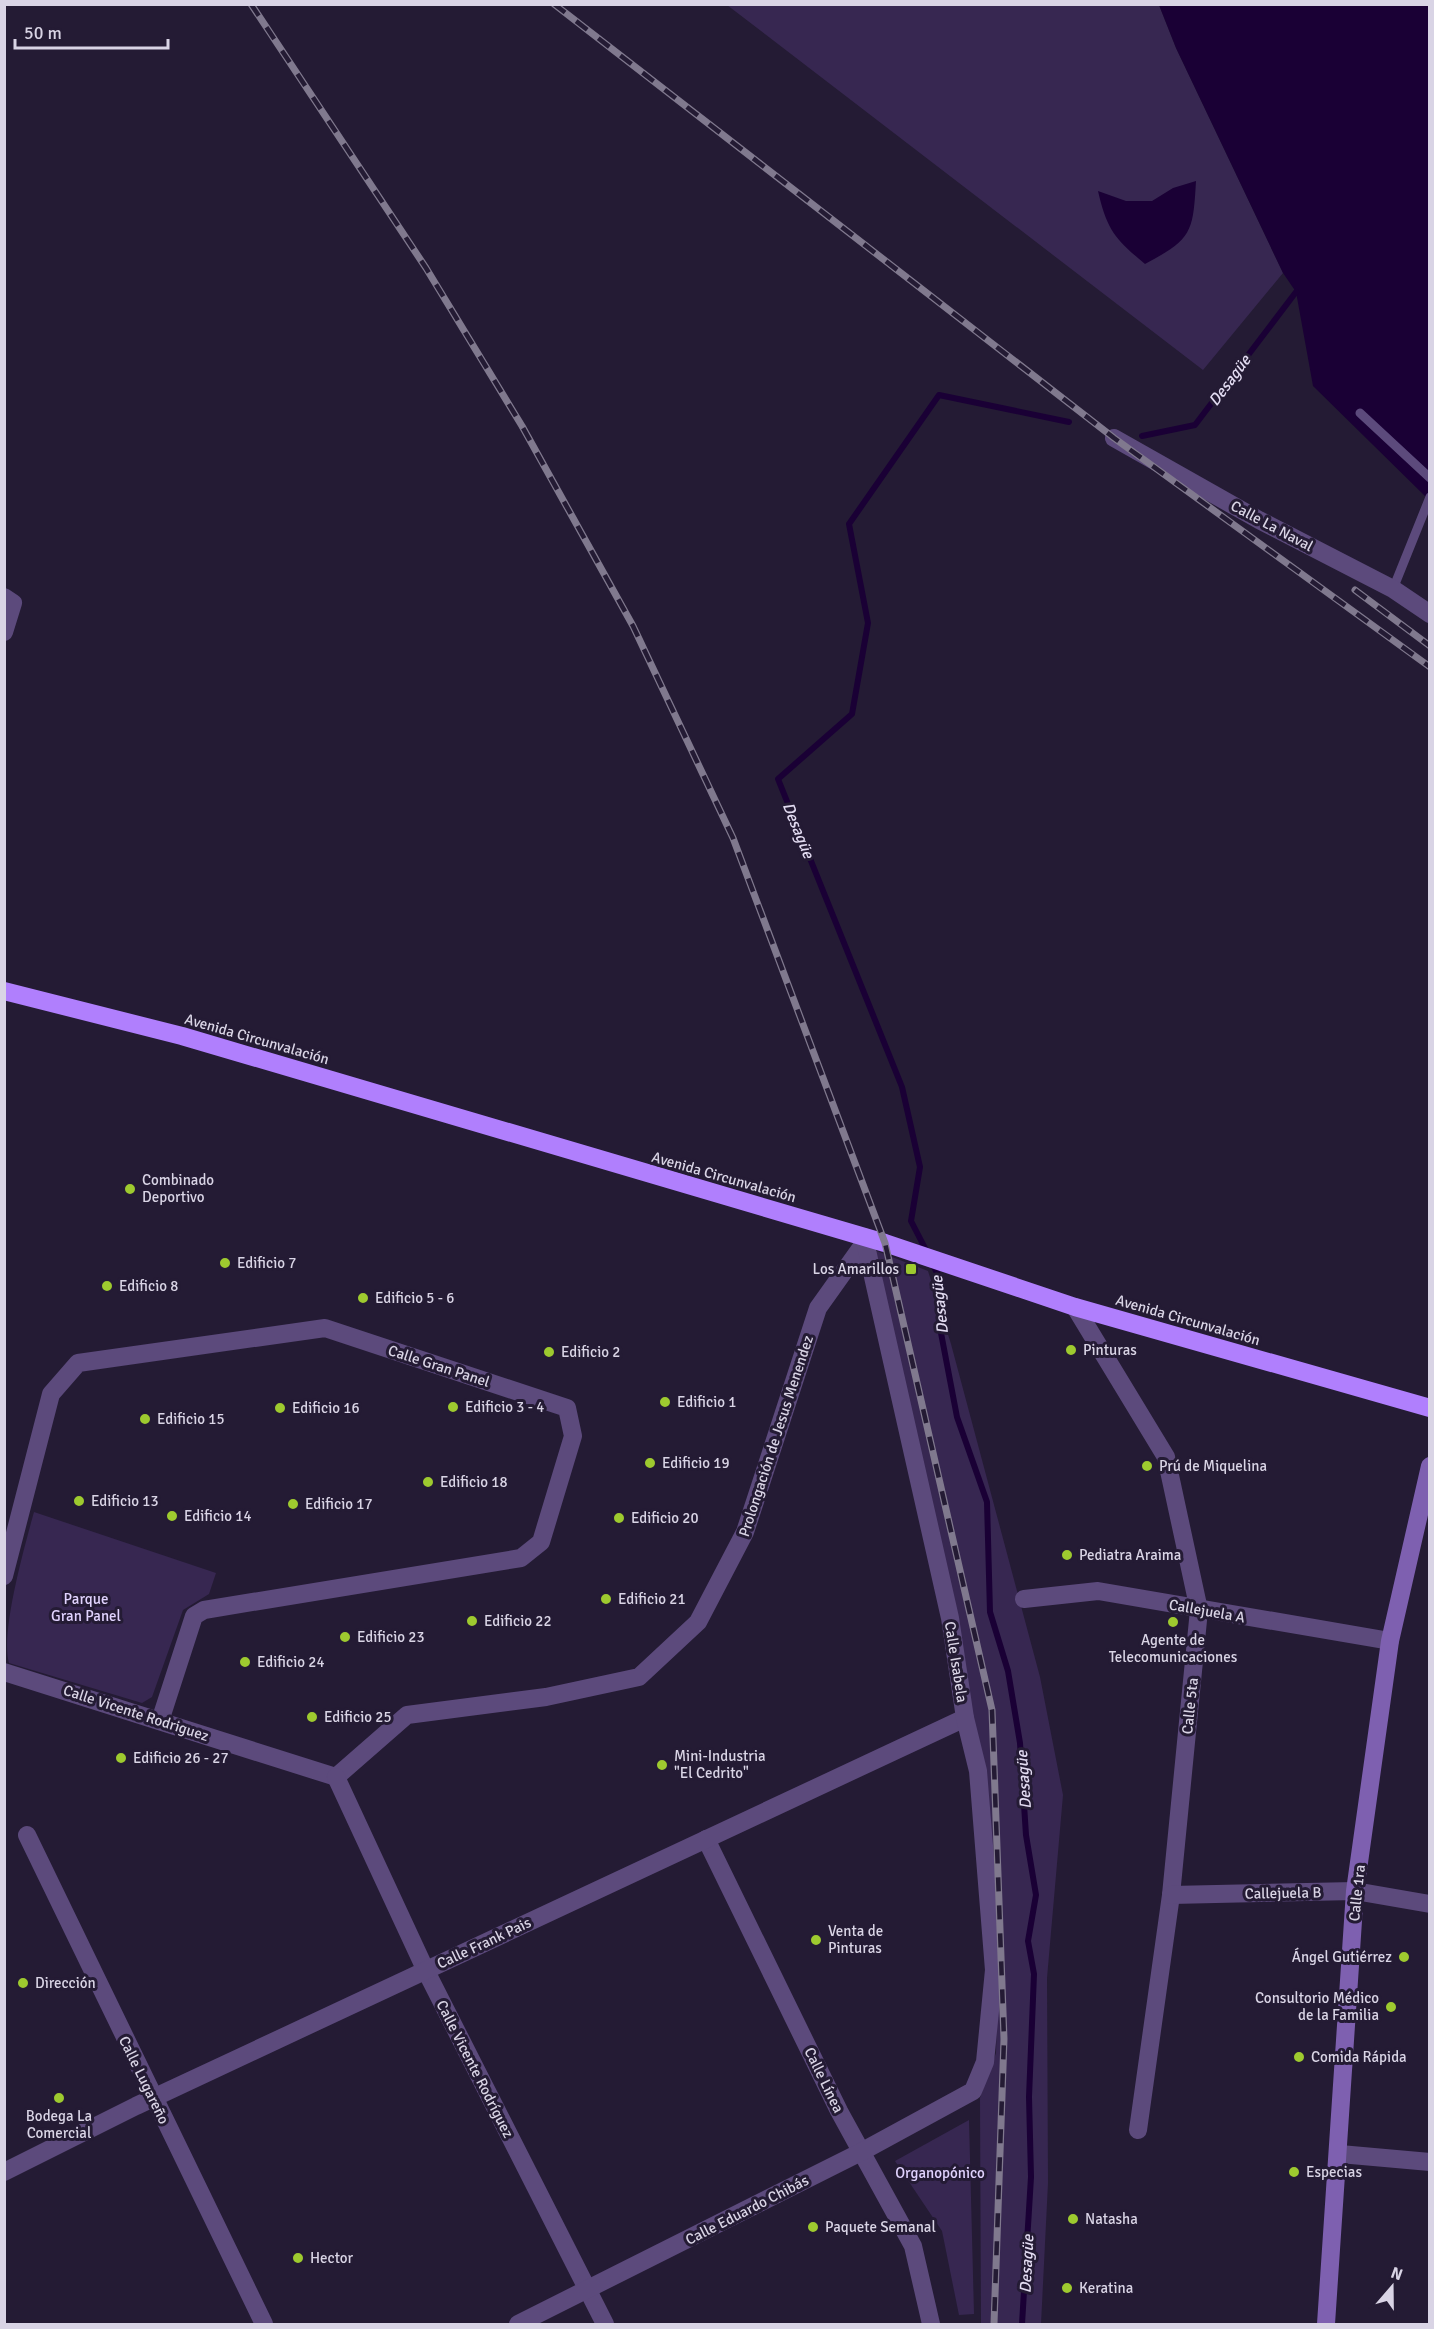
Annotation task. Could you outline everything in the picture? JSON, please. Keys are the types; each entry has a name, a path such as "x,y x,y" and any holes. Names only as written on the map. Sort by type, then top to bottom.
{"highway":[{"name":"Avenida Circunvalación","path":"4,991 182,1036 919,1255 1075,1307 1430,1408"}],"street":[{"name":"Calle La Naval","path":"1114,438 1259,520 1393,589 1430,614"},
{"path":"4,632 9,600"},
{"name":"Calle Isabela","path":"865,1239 950,1618 965,1718 978,1771 994,1970 985,2062 974,2091"},
{"name":"Prolongación de Jesus Menendez","path":"336,1777 407,1716 546,1697 639,1677 698,1622 745,1532 818,1308 865,1239"},
{"name":"Calle 5ta","path":"1075,1307 1166,1457 1199,1610 1171,1895 1138,2130"},
{"name":"Calle Gran Panel","path":"4,1576 51,1394 78,1363 325,1329 567,1408 573,1436 541,1542 521,1558 204,1610 194,1616 160,1721"},
{"name":"Calle 1ra","path":"1326,2325 1340,2154 1355,1892 1390,1641 1430,1466"},
{"name":"Callejuela A","path":"1024,1599 1098,1591 1390,1641"},
{"name":"Calle Vicente Rodriguez","path":"4,1672 336,1777"},
{"name":"Calle Frank Pais","path":"4,2172 152,2098 965,1718"},
{"name":"Calle Vicente Rodríguez","path":"336,1777 426,1971 605,2325"},
{"name":"Calle Lugareño","path":"27,1835 152,2098 264,2325"},
{"name":"Calle Línea","path":"706,1839 861,2152 913,2246 931,2325"},
{"name":"Callejuela B","path":"1171,1895 1355,1892 1430,1904"},
{"name":"Calle Eduardo Chibás","path":"518,2325 861,2152 974,2091"},
{"path":"1340,2154 1430,2162"}],"lane":[{"path":"1360,413 1430,478"},
{"path":"1393,589 1430,497"}],"green space":[{"path":"727,5 1159,5 1176,48 1283,273 1203,370"},
{"path":"874,1250 928,1271 951,1344 1040,1677 1063,1795 1047,1978 1048,2183 1041,2324 981,2324 980,2098 996,2053 998,1976 973,1720"},
{"name":"Parque Gran Panel","path":"34,1512 216,1573 209,1594 183,1610 152,1697 142,1703 9,1663 7,1649 11,1611"},
{"name":"Organopónico","path":"969,2120 974,2314 959,2315 942,2231 895,2161"}],"shaded area":[{"path":"1159,5 1429,5 1429,500 1313,386 1296,292 1283,273 1176,48"},
{"path":"1196,181 1191,224 1187,233 1172,248 1145,264 1126,248 1114,233 1105,215 1098,191 1126,201 1152,201 1173,188"}],"waterway":[{"name":"Desagüe","path":"1142,436 1195,425 1296,292"},
{"name":"Desagüe","path":"928,1254 911,1221 920,1167 902,1087 778,779 852,714 868,623 849,524 939,395 1069,422"},
{"name":"Desagüe","path":"932,1263 938,1275 941,1333 957,1417 987,1502 990,1612 1008,1671 1020,1743 1026,1835 1036,1895 1028,1941 1034,1974 1029,2097 1031,2177 1022,2324"}],"railway":[{"path":"251,4 426,268 522,426 633,626 733,838 885,1243 992,1710 1004,2039 994,2324"},
{"path":"554,4 1114,438 1430,667"},
{"path":"1355,590 1430,646"}],"place":[{"name":"Combinado Deportivo","path":"130,1189"},
{"name":"Edificio 7","path":"225,1263"},
{"name":"Los Amarillos","path":"911,1269"},
{"name":"Edificio 8","path":"107,1286"},
{"name":"Edificio 5 - 6","path":"363,1298"},
{"name":"Pinturas","path":"1071,1350"},
{"name":"Edificio 2","path":"549,1352"},
{"name":"Edificio 1","path":"665,1402"},
{"name":"Edificio 3 - 4","path":"453,1407"},
{"name":"Edificio 16","path":"280,1408"},
{"name":"Edificio 15","path":"145,1419"},
{"name":"Edificio 19","path":"650,1463"},
{"name":"Prú de Miquelina","path":"1147,1466"},
{"name":"Edificio 18","path":"428,1482"},
{"name":"Edificio 13","path":"79,1501"},
{"name":"Edificio 17","path":"293,1504"},
{"name":"Edificio 14","path":"172,1516"},
{"name":"Edificio 20","path":"619,1518"},
{"name":"Pediatra Araima","path":"1067,1555"},
{"name":"Edificio 21","path":"606,1599"},
{"name":"Edificio 22","path":"472,1621"},
{"name":"Agente de Telecomunicaciones","path":"1173,1622"},
{"name":"Edificio 23","path":"345,1637"},
{"name":"Edificio 24","path":"245,1662"},
{"name":"Edificio 25","path":"312,1717"},
{"name":"Edificio 26 - 27","path":"121,1758"},
{"name":"Mini-Industria \"El Cedrito\"","path":"662,1765"},
{"name":"Venta de Pinturas","path":"816,1940"},
{"name":"Ángel Gutiérrez","path":"1404,1957"},
{"name":"Dirección","path":"23,1983"},
{"name":"Consultorio Médico de la Familia","path":"1391,2007"},
{"name":"Comida Rápida","path":"1299,2057"},
{"name":"Bodega La Comercial","path":"59,2098"},
{"name":"Especias","path":"1294,2172"},
{"name":"Natasha","path":"1073,2219"},
{"name":"Paquete Semanal","path":"813,2227"},
{"name":"Hector","path":"298,2258"},
{"name":"Keratina","path":"1067,2288"}]}
